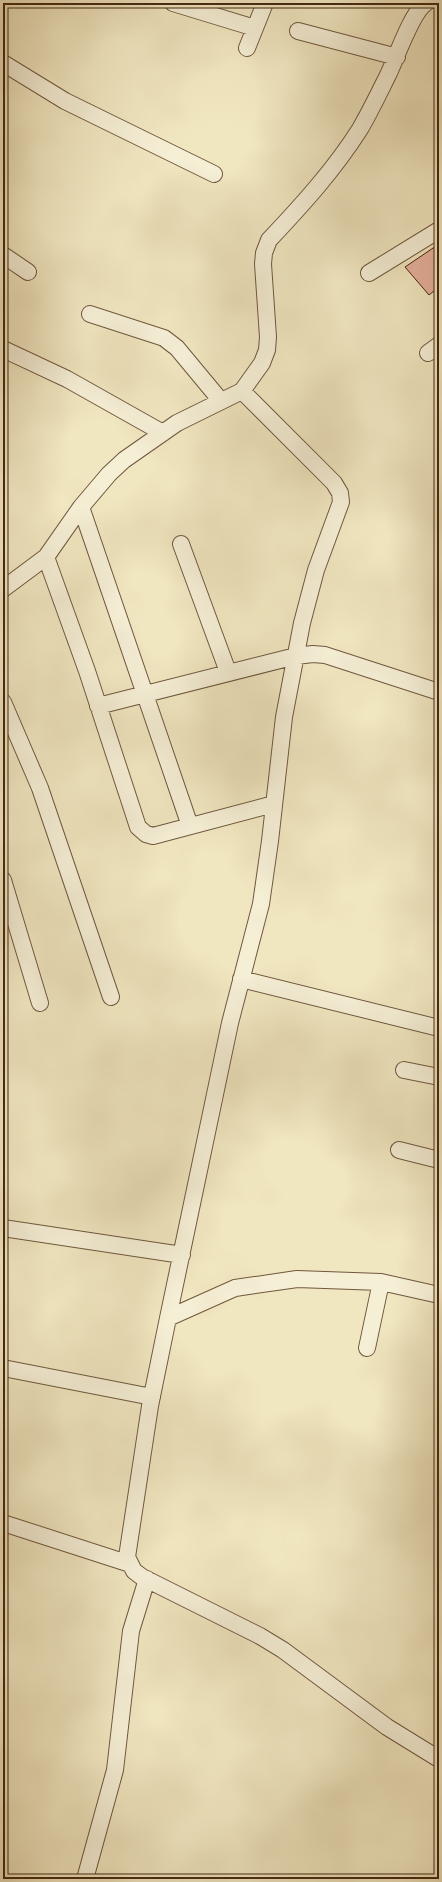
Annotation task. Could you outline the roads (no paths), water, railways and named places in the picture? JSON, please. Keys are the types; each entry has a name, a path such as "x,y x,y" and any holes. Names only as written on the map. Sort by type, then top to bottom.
{"street":[{"path":"174,3 255,28"},
{"path":"247,48 265,3"},
{"path":"3,589 46,557 81,507 109,474 124,460 177,424 242,391 262,363 267,350 268,337 263,264 264,253 269,240 331,171 360,129 397,57 413,20 423,4"},
{"path":"298,31 397,57"},
{"path":"3,63 65,101 214,174"},
{"path":"370,273 439,230"},
{"path":"3,254 28,272"},
{"path":"90,314 164,338 177,348 221,402"},
{"path":"3,349 67,379 163,433"},
{"path":"242,391 334,483 340,493 339,509 316,570 302,623 284,717 261,904 230,1023 168,1318 152,1397 127,1557 134,1571 260,1636 283,1650 387,1727 439,1759"},
{"path":"81,507 111,590 143,693 190,826"},
{"path":"182,544 228,672"},
{"path":"46,557 138,827 146,834 153,836 274,804"},
{"path":"98,706 228,672 296,656 313,654 325,655 439,692"},
{"path":"3,702 40,788 111,997"},
{"path":"3,880 40,1003"},
{"path":"241,979 439,1028"},
{"path":"404,1070 439,1076"},
{"path":"399,1150 439,1160"},
{"path":"3,1228 182,1255"},
{"path":"168,1318 235,1288 297,1279 381,1282 439,1295"},
{"path":"367,1348 381,1282"},
{"path":"3,1368 152,1397"},
{"path":"3,1523 130,1564"},
{"path":"85,1879 115,1770 129,1643 135,1614 147,1579"}]}
